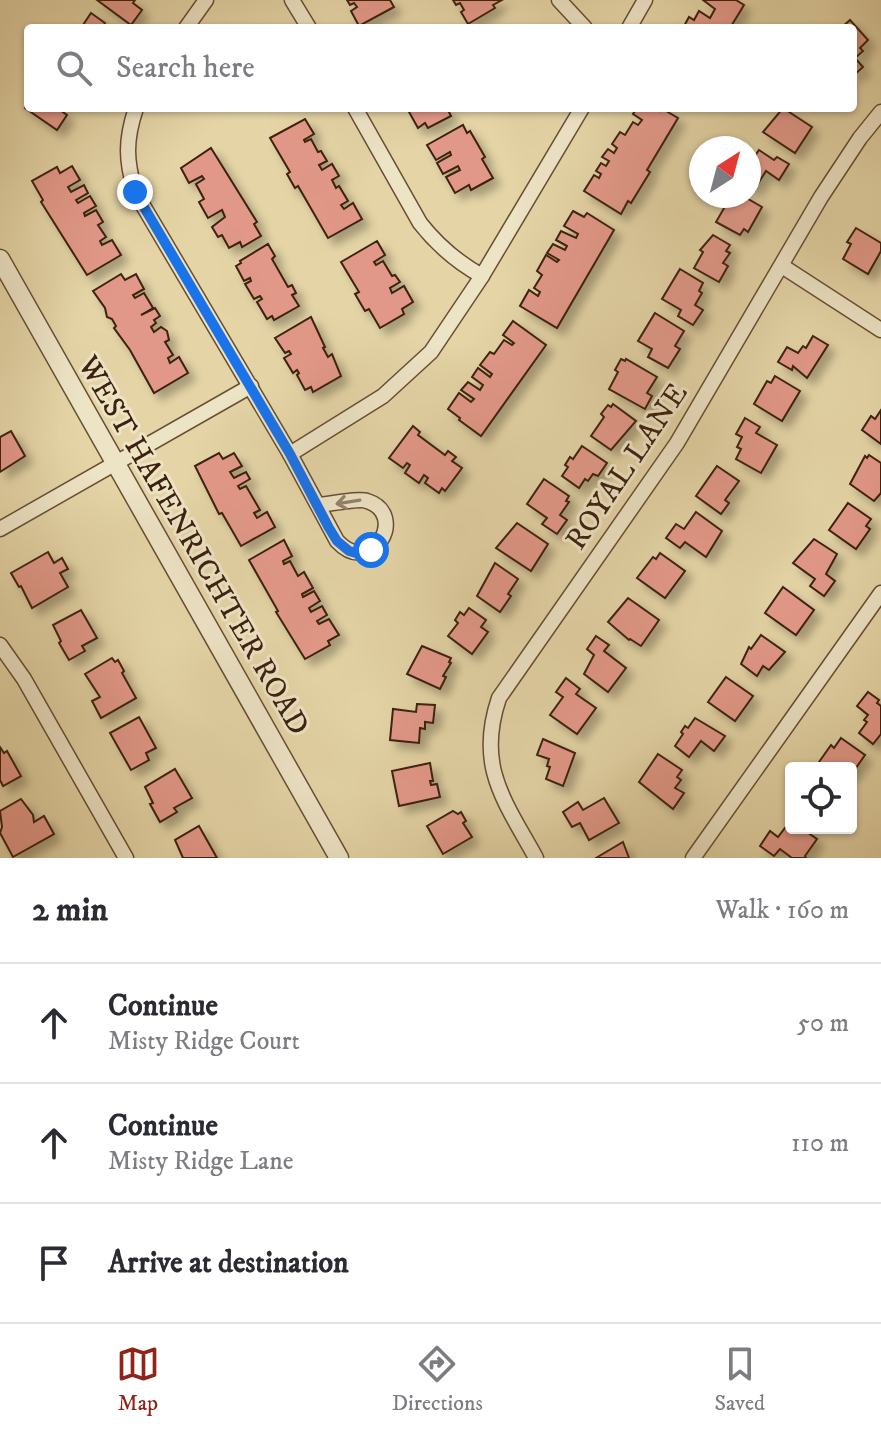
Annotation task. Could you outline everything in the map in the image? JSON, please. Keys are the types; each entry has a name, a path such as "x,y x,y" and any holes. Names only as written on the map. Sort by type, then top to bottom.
{"street":[{"path":"189,24 206,0"},
{"path":"292,0 307,24"},
{"path":"559,0 581,24"},
{"path":"631,24 645,0"},
{"path":"135,112 128,131 127,162 135,192 251,386 337,541 356,553 371,550 382,540 384,517 375,504 359,499 344,504 318,505"},
{"path":"357,112 426,231 450,255 482,276"},
{"path":"290,454 357,414 407,376 431,352 482,276 580,112"},
{"name":"ROYAL LANE","path":"536,858 495,780 489,752 491,722 499,698 677,443 838,169 881,112"},
{"name":"WEST HAFENRICHTER ROAD","path":"0,259 339,858"},
{"path":"782,266 881,330"},
{"path":"0,529 251,386"},
{"path":"693,858 881,593"},
{"path":"0,645 24,679 126,858"}],"building":[{"path":"97,0 135,0 133,3 142,10 130,24"},
{"path":"347,0 390,0 394,7 358,24 351,11 357,7 354,3 350,5"},
{"path":"453,0 502,0 493,5 495,8 468,24 460,3 456,5"},
{"path":"703,0 736,0 744,5 732,24 685,24 689,17 694,20 699,11 710,18 715,9"},
{"path":"91,13 105,23 104,24 84,24"},
{"path":"857,28 868,40 860,48 863,51 857,56"},
{"path":"31,112 63,112 67,115 57,130"},
{"path":"409,112 449,112 451,116 428,128 425,123 418,128"},
{"path":"668,112 678,118 647,170 650,172 621,214 584,191 594,175 599,178 601,174 596,171 601,163 606,166 609,161 602,157 608,149 614,153 617,148 612,144 620,132 625,135 633,122 638,125 642,120 633,114"},
{"path":"780,112 789,112 812,127 795,153 763,132"},
{"path":"305,119 314,134 305,142 311,139 318,152 321,151 327,161 319,165 322,170 332,164 339,176 332,180 348,201 341,205 344,209 353,203 362,219 328,238 298,186 295,188 287,174 290,172 270,138"},
{"path":"463,125 485,157 482,159 493,178 471,190 469,185 455,193 446,177 460,170 458,166 443,174 437,163 451,155 450,152 436,160 427,145"},
{"path":"211,148 257,222 254,224 261,236 242,247 240,242 229,248 222,235 218,237 212,227 225,217 222,210 208,218 199,202 204,199 196,184 204,179 202,176 189,183 181,168"},
{"path":"761,151 774,160 777,157 789,164 779,180 766,171 761,179"},
{"path":"72,166 80,180 68,187 71,192 84,185 88,193 76,200 78,203 90,196 96,206 84,213 85,216 96,210 103,222 98,225 106,237 100,241 102,245 112,240 121,255 87,275 41,202 43,200 32,181 57,167 60,173"},
{"path":"762,207 748,232 744,229 740,235 716,222 724,208"},
{"path":"573,211 584,217 587,213 614,230 557,328 520,306 529,290 538,296 540,292 534,288 542,275 537,271 546,255 557,262 559,260 547,253 553,244 565,250 567,246 556,240 561,231 576,238 578,234 564,226"},
{"path":"856,228 881,243 881,251 868,274 843,259 851,244 847,242"},
{"path":"713,235 730,245 726,251 730,253 723,263 728,266 719,282 694,268 703,252 700,250"},
{"path":"377,241 385,255 374,262 376,265 383,261 392,276 395,275 400,282 390,288 392,293 404,286 413,302 402,309 404,314 380,328 369,309 365,311 355,294 359,292 341,262"},
{"path":"268,244 275,256 272,259 288,287 292,285 296,293 292,295 299,306 274,320 272,316 267,319 257,302 262,299 260,296 254,299 245,284 251,281 250,278 244,281 236,266"},
{"path":"680,269 703,283 699,291 702,293 695,305 703,310 693,325 678,316 681,310 662,299"},
{"path":"121,274 125,280 136,274 144,289 133,295 135,298 144,293 153,308 141,315 155,308 160,316 151,327 154,332 161,327 167,331 169,340 165,342 173,355 168,358 170,363 179,357 188,373 154,393 93,291"},
{"path":"655,313 684,331 675,346 680,349 668,368 648,357 652,349 638,341"},
{"path":"311,317 323,348 328,357 332,354 341,376 313,392 311,387 305,390 297,370 293,373 284,358 291,354 289,351 285,353 275,338"},
{"path":"513,321 546,345 481,436 448,409 459,393 471,402 474,399 461,390 468,382 480,390 483,385 472,377 478,368 490,377 492,374 480,365 490,352 494,354 504,340 512,345 514,343 503,335"},
{"path":"813,336 828,345 807,378 793,366 792,370 778,362 787,347 798,353 803,346 806,348"},
{"path":"621,359 657,377 647,393 652,396 645,409 609,389"},
{"path":"775,376 800,391 782,421 754,404 767,381 771,383"},
{"path":"613,404 636,421 611,450 591,436 604,417 601,414 608,405 611,407"},
{"path":"881,410 881,444 862,430 871,416 875,419"},
{"path":"745,418 760,427 756,433 777,445 761,473 736,459 742,437 736,434"},
{"path":"413,426 420,432 418,435 445,455 448,451 456,457 452,461 462,468 445,491 442,488 439,493 425,483 428,478 424,475 419,483 405,473 410,465 407,463 403,468 389,458"},
{"path":"11,431 25,456 0,472 0,437"},
{"path":"582,446 607,463 598,476 593,474 588,481 585,479 579,488 562,476 570,457 573,459"},
{"path":"219,453 223,459 234,453 242,466 230,472 234,478 246,472 250,479 238,486 240,489 246,486 260,510 254,513 257,518 267,512 275,527 241,546 222,513 219,514 195,466"},
{"path":"869,455 881,463 881,493 874,501 850,484 865,456 867,458"},
{"path":"717,466 739,481 725,500 729,503 721,514 696,496"},
{"path":"544,479 569,496 566,501 569,502 560,515 567,520 557,534 542,524 547,518 527,504"},
{"path":"848,503 871,519 866,526 870,529 856,549 829,530"},
{"path":"696,512 722,531 706,557 685,542 680,548 666,538 676,524 684,529"},
{"path":"517,523 548,544 531,571 496,548"},
{"path":"814,539 837,554 826,574 835,581 824,596 810,586 815,579 793,563"},
{"path":"284,540 292,556 283,561 284,564 290,561 298,576 304,572 313,588 302,594 303,597 314,591 320,601 309,608 311,612 322,606 327,615 317,621 319,624 329,619 339,635 328,641 330,645 305,659 249,560"},
{"path":"48,552 54,563 62,558 68,569 60,573 68,587 32,608 11,573"},
{"path":"660,553 685,571 665,598 637,578 653,557 656,559"},
{"path":"495,563 518,579 500,612 477,596"},
{"path":"783,587 814,610 796,635 765,613"},
{"path":"628,598 659,620 641,646 608,622"},
{"path":"469,608 486,620 481,627 488,632 472,654 448,636 458,623 455,620 460,612 464,615"},
{"path":"81,610 97,638 82,646 85,651 69,660 53,625"},
{"path":"761,635 785,652 769,670 763,666 757,676 741,664 749,647 751,649"},
{"path":"596,636 609,645 604,651 626,668 608,692 584,674 594,655 587,649"},
{"path":"422,646 451,658 440,689 407,674"},
{"path":"112,658 115,662 118,660 136,698 101,718 92,701 100,697 85,674"},
{"path":"726,677 753,696 735,721 708,702"},
{"path":"566,678 580,689 576,694 596,708 577,734 550,715 563,697 556,692"},
{"path":"868,692 879,700 877,703 881,706 881,734 873,744 859,733 868,715 857,706"},
{"path":"417,704 435,705 433,723 425,722 425,729 420,728 419,743 390,740 393,709 416,712"},
{"path":"139,717 156,748 146,753 149,760 131,770 110,733"},
{"path":"695,718 725,736 714,751 701,741 689,757 675,746 685,726 688,728"},
{"path":"841,738 865,755 857,766 857,762 819,762 831,745 834,748"},
{"path":"543,739 575,753 563,786 546,779 549,759 537,755"},
{"path":"0,747 4,753 7,751 21,776 3,786 0,780"},
{"path":"658,754 682,770 677,777 681,780 675,788 684,793 673,809 639,782"},
{"path":"430,763 431,785 437,784 440,797 399,806 392,771"},
{"path":"175,769 192,798 174,808 177,812 160,822 145,787"},
{"path":"604,798 619,823 589,840 580,823 572,827 563,812 578,802 583,810"},
{"path":"21,799 33,815 34,822 44,816 54,834 13,857 0,833 0,811"},
{"path":"453,811 461,812 466,821 463,823 472,837 443,854 427,826"},
{"path":"199,826 217,858 183,858 175,840"},
{"path":"785,828 785,834 810,834 817,839 806,858 792,858 780,849 774,856 760,846 770,831 778,837"},
{"path":"623,842 629,858 596,858"}],"route":[{"path":"135,192 290,454 337,541 342,547 356,553 371,550"}]}
